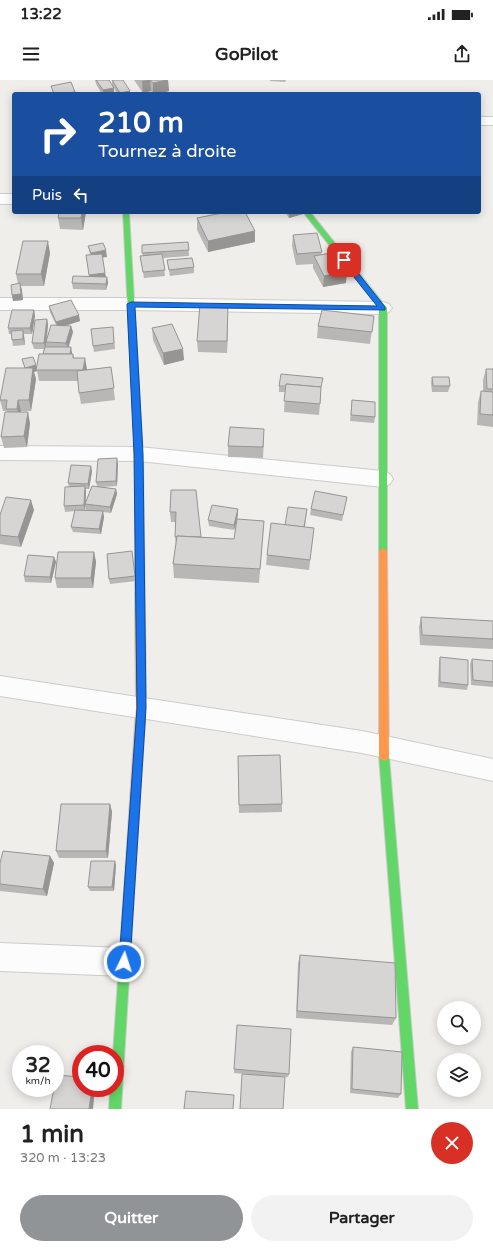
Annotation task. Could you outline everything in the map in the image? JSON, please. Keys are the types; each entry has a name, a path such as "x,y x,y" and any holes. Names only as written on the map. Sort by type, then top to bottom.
{"street":[{"path":"481,121 493,121"},
{"path":"0,199 12,199"},
{"path":"115,1109 142,708 138,454 126,214"},
{"path":"308,214 383,308 383,747 412,1109"},
{"path":"0,304 131,304 383,308"},
{"path":"0,453 138,454 383,479"},
{"path":"0,686 383,747 493,770"},
{"path":"0,957 124,962"}],"building":[{"path":"96,80 109,80 114,88 103,90"},
{"path":"112,80 123,80 130,91 119,92"},
{"path":"150,80 167,80 153,83"},
{"path":"71,82 75,92 53,92 51,86"},
{"path":"59,214 82,214 81,218 58,218"},
{"path":"217,214 246,214 255,231 208,241 197,218"},
{"path":"317,233 322,252 297,254 293,235"},
{"path":"23,241 48,241 41,274 16,274"},
{"path":"188,242 189,250 142,253 142,245"},
{"path":"103,243 106,250 91,253 88,246"},
{"path":"337,252 347,271 324,276 314,256"},
{"path":"102,254 105,273 89,275 86,255"},
{"path":"162,254 165,270 143,272 140,256"},
{"path":"192,258 194,267 169,270 167,260"},
{"path":"73,276 107,277 106,284 72,283"},
{"path":"20,283 21,294 12,295 11,285"},
{"path":"71,300 79,315 56,322 49,306"},
{"path":"200,304 228,305 227,341 197,341"},
{"path":"12,310 34,310 30,328 8,328"},
{"path":"322,310 374,316 372,332 318,326"},
{"path":"47,319 44,343 32,343 35,320"},
{"path":"172,324 183,349 163,353 152,328"},
{"path":"51,325 71,326 66,343 46,342"},
{"path":"113,327 114,343 93,346 91,329"},
{"path":"23,330 23,339 12,340 11,331"},
{"path":"45,347 71,347 70,354 43,354"},
{"path":"39,354 73,354 73,358 85,358 83,370 36,370"},
{"path":"33,357 36,365 25,368 22,359"},
{"path":"111,367 114,388 79,393 77,371"},
{"path":"6,368 33,368 29,400 18,400 17,409 6,409 7,400 0,400"},
{"path":"486,369 493,369 493,389 487,389"},
{"path":"281,374 323,378 321,387 286,384 286,386 279,386"},
{"path":"432,377 449,377 450,386 433,386"},
{"path":"286,384 321,387 320,404 284,401"},
{"path":"481,391 493,392 493,415 480,414"},
{"path":"352,400 375,402 375,417 351,415"},
{"path":"5,412 28,412 24,436 1,437"},
{"path":"230,427 264,429 263,447 228,446"},
{"path":"117,458 116,481 96,482 98,459"},
{"path":"71,465 91,466 88,484 68,483"},
{"path":"85,486 84,505 64,506 65,487"},
{"path":"92,486 116,489 110,507 85,504"},
{"path":"171,490 196,490 201,537 175,537 176,512 170,512"},
{"path":"315,491 347,497 343,515 311,509"},
{"path":"6,497 31,500 18,537 0,535 0,515"},
{"path":"212,505 238,509 234,525 208,520"},
{"path":"288,507 307,509 304,527 285,525"},
{"path":"75,510 103,511 99,529 71,527"},
{"path":"237,519 264,521 260,569 173,564 177,536 234,539"},
{"path":"271,523 314,528 310,560 267,555"},
{"path":"132,551 135,576 109,579 107,554"},
{"path":"58,552 94,552 91,578 55,578"},
{"path":"28,555 54,557 50,577 24,576"},
{"path":"421,617 493,621 493,639 422,635"},
{"path":"440,657 468,660 468,685 440,682"},
{"path":"472,659 493,661 493,682 473,680"},
{"path":"280,755 282,804 239,805 238,756"},
{"path":"61,804 110,804 106,851 56,851"},
{"path":"3,851 50,856 43,889 0,884 0,863"},
{"path":"91,861 115,861 112,887 88,887"},
{"path":"300,955 395,963 396,1018 297,1011"},
{"path":"237,1025 291,1029 289,1074 234,1069"},
{"path":"353,1047 402,1052 401,1094 352,1089"},
{"path":"242,1074 285,1077 283,1109 240,1109"},
{"path":"64,1076 72,1076 72,1097 91,1097 89,1109 50,1109 52,1097 64,1097"},
{"path":"186,1091 234,1095 233,1109 184,1109"}],"traffic: fast":[{"path":"126,214 139,454 140,613"},
{"path":"308,214 383,308 383,552"},
{"path":"384,756 412,1109"},
{"path":"115,1109 132,846"}],"traffic: slow":[{"path":"383,552 384,756"},
{"path":"132,846 141,708 140,613"}],"route":[{"path":"124,962 142,708 138,454 131,304 383,308 344,260"}]}
